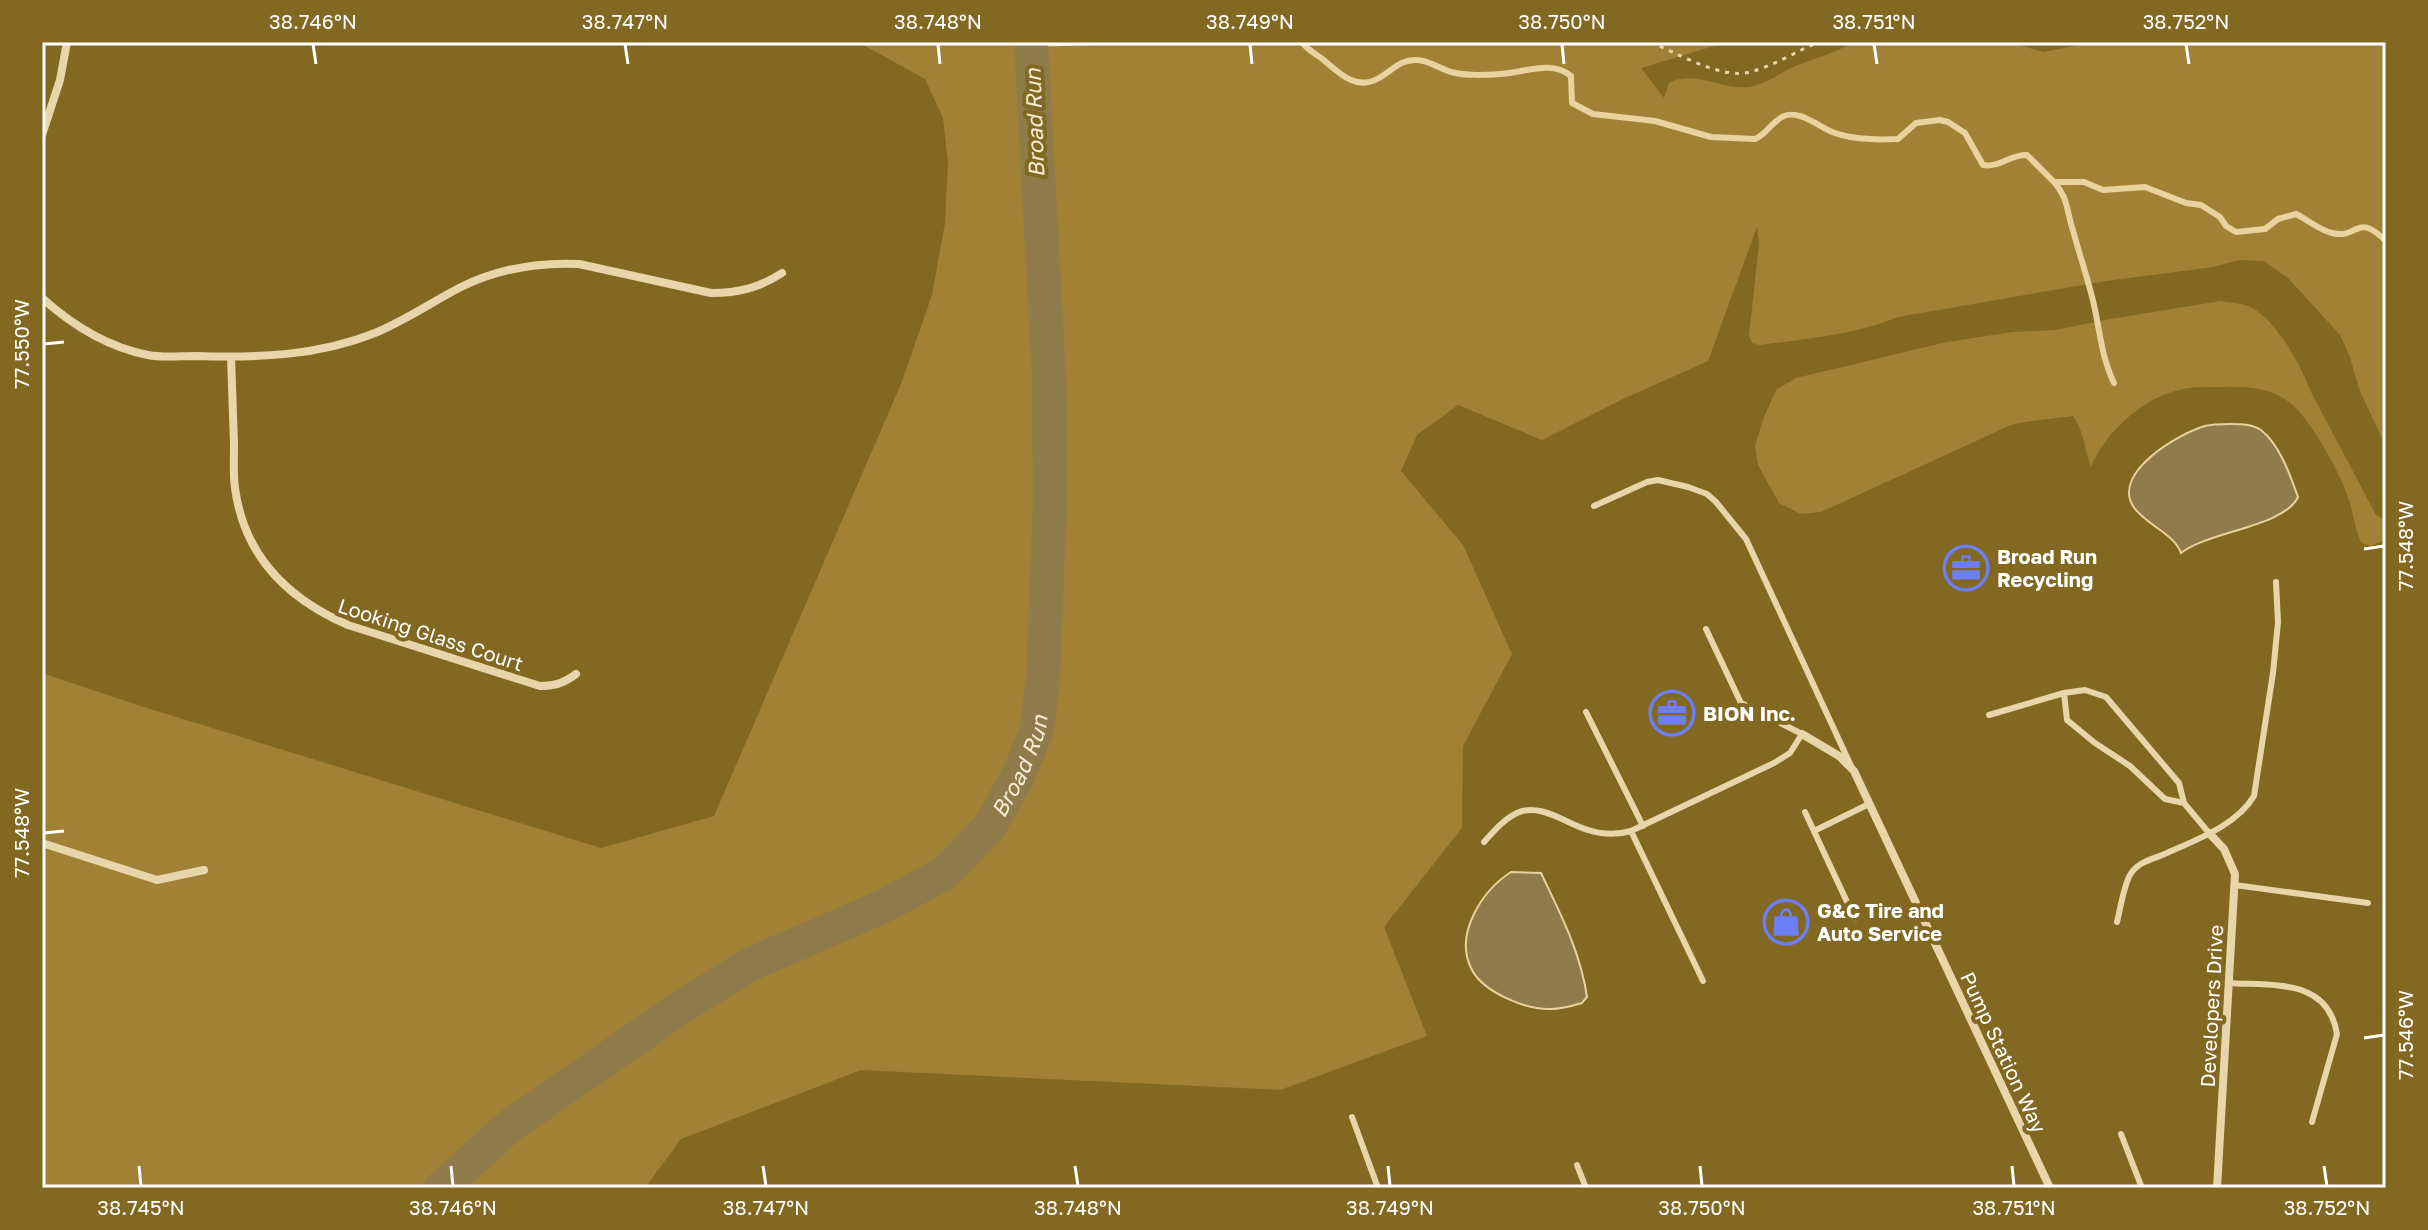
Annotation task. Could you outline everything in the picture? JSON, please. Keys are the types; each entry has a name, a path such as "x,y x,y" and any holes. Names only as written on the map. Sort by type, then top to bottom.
{"street":[{"path":"42,135 60,80 67,42"},
{"path":"42,298 85,331 149,355 269,356 310,351 351,341 410,317 462,287 522,267 579,264 711,293 750,289 782,273"},
{"name":"Looking Glass Court","path":"231,357 235,489 249,535 278,581 311,607 348,625 525,682 553,686 576,674"},
{"name":"Pump Station Way","path":"1802,734 1839,756 1854,771 2050,1188"},
{"name":"Developers Drive","path":"2209,833 2230,860 2235,874 2217,1188"},
{"path":"42,843 157,880 204,870"}],"lane":[{"path":"1594,506 1658,480 1707,494 1716,502 1746,539 1854,771"},
{"path":"2117,922 2130,875 2147,860 2209,833 2248,806 2254,796 2276,644 2276,582"},
{"path":"1484,842 1509,818 1519,811 1530,809 1606,835 1631,831 1790,753 1802,734 1741,703 1706,629"},
{"path":"1989,715 2064,693 2085,690 2106,697 2179,783 2184,803 2209,833"},
{"path":"2064,693 2067,720 2130,766 2165,799 2184,803"},
{"path":"1586,712 1643,826"},
{"path":"1814,831 1869,804"},
{"path":"1805,812 1855,919"},
{"path":"1631,831 1703,981"},
{"path":"2235,885 2368,903"},
{"path":"2229,983 2306,991 2323,1001 2335,1019 2337,1034 2312,1122"},
{"path":"1352,1117 1378,1188"},
{"path":"2121,1134 2142,1188"},
{"path":"1577,1165 1586,1188"}],"path":[{"path":"1651,42 1708,67 1730,73 1748,73 1818,42"}],"shaded area":[{"path":"858,42 1727,42 1641,68 1664,98 1669,83 1679,79 1698,79 1739,87 1755,86 1853,42 2008,42 2044,52 2094,42 2386,42 2386,447 2359,389 2340,335 2289,279 2264,261 2238,260 2214,267 2106,281 1898,317 1830,336 1759,345 1752,343 1749,336 1759,244 1757,227 1708,361 1542,440 1458,405 1417,435 1401,471 1463,545 1512,654 1463,746 1462,828 1384,927 1427,1036 1280,1090 861,1070 681,1139 645,1188 42,1188 42,673 601,848 714,816 901,384 932,295 945,223 948,162 943,118 925,79"},
{"path":"2221,301 2252,308 2279,334 2295,358 2376,515 2386,521 2386,539 2371,546 2361,543 2342,483 2314,431 2298,410 2282,397 2254,388 2193,388 2162,395 2137,410 2114,431 2091,467 2082,434 2073,416 2011,425 1821,512 1801,514 1779,503 1758,465 1755,446 1764,417 1776,390 1796,378 1947,342 2013,332 2055,330"},
{"path":"2214,424 2242,424 2261,430 2268,436 2284,461 2298,497 2278,515 2209,539 2181,553 2172,540 2133,506 2129,493 2132,480 2152,456 2180,437"},
{"path":"1511,872 1541,873 1580,965 1587,997 1582,1003 1541,1009 1518,1003 1485,985 1471,968 1466,941 1474,914 1491,890"}],"waterway":[{"name":"Broad Run","path":"441,1188 511,1125 683,1006 749,965 884,906 945,873 990,826 1019,774 1037,730 1043,678 1050,500 1049,379 1031,42"},
{"path":"1031,44 1094,42"},
{"path":"1302,42 1343,76 1363,83 1371,82 1411,60 1421,60 1451,72 1469,75 1555,68 1571,76 1572,103 1593,114 1655,121 1711,137 1755,139 1780,118 1790,115 1802,117 1838,134 1873,139 1898,139 1916,123 1940,120 1965,133 1983,165 1994,165 2027,155 2054,182 2084,182 2103,190 2145,187 2186,203 2201,205 2236,232 2265,229 2278,219 2296,214 2327,232 2341,234 2362,227 2376,232 2386,241"},
{"path":"2054,182 2066,203 2092,295 2104,355 2114,383"}],"place":[{"name":"Broad Run Recycling","path":"1966,568"},
{"name":"BION Inc.","path":"1672,713"},
{"name":"G&C Tire and Auto Service","path":"1786,922"}]}
